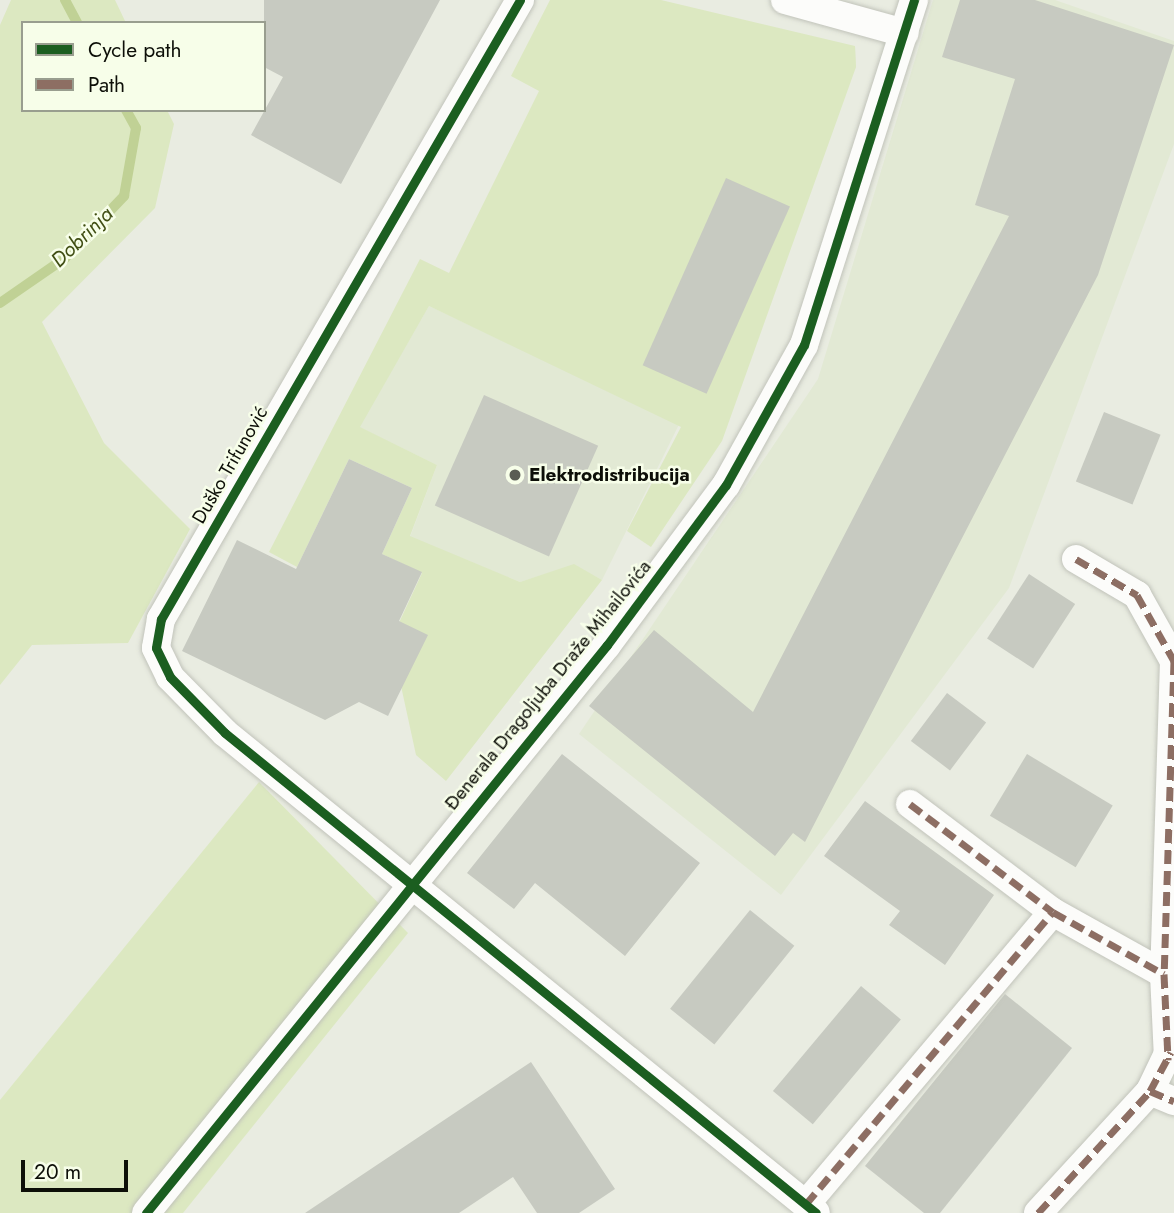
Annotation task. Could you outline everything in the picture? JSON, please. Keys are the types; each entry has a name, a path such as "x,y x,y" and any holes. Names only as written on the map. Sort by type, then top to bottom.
{"street":[{"name":"Duško Trifunović","path":"520,0 161,619 156,648 170,677 225,733 811,1208"},
{"path":"785,0 905,33"},
{"name":"Đenerala Dragoljuba Draže Mihailovića","path":"146,1213 607,645 767,419 838,254 914,0"},
{"path":"1038,1213 1162,1096 1171,1050 1164,974 1174,661 1137,595 1076,559"},
{"path":"910,804 1053,912 1164,974"},
{"path":"811,1208 1053,912"}],"shaded area":[{"path":"933,0 1055,0 1174,41 1174,144 1009,588 781,895 579,734 818,379"},
{"path":"855,46 856,67 602,580 574,565 520,582 410,537 437,465 359,427 429,306 562,369"}],"green space":[{"path":"11,0 115,0 125,21 21,21 21,112 168,112 174,124 155,208 42,322 104,443 190,529 128,643 32,645 0,685 0,25"},
{"path":"550,0 661,0 855,46 856,67 722,441 651,547 627,531 681,427 429,306 360,427 437,465 410,536 520,582 574,564 602,580 446,781 416,755 391,640 422,573 382,554 412,488 349,459 297,567 269,552 420,259 449,273 539,91 511,76"},
{"path":"259,782 408,933 183,1213 0,1213 0,1100"}],"building":[{"path":"264,0 440,0 341,184 251,135 283,77 266,68"},
{"path":"960,0 1035,0 1174,45 1098,275 805,842 793,833 775,856 589,706 654,630 753,712 1009,216 975,205 1015,79 942,57"},
{"path":"726,178 790,206 707,394 643,365"},
{"name":"Elektrodistribucija","path":"484,395 598,446 549,556 435,506"},
{"path":"1104,412 1161,435 1132,504 1076,482"},
{"path":"349,459 412,488 382,554 422,572 399,621 428,635 388,716 359,702 325,720 182,651 237,540 296,569"},
{"path":"1029,574 1075,604 1033,669 987,639"},
{"path":"947,693 986,722 950,770 911,741"},
{"path":"562,754 700,863 625,956 535,883 514,909 467,873"},
{"path":"1027,754 1113,806 1076,867 990,816"},
{"path":"865,801 994,895 945,965 889,925 900,911 824,856"},
{"path":"750,910 794,946 714,1045 670,1009"},
{"path":"861,986 901,1019 813,1124 773,1091"},
{"path":"1005,994 1072,1048 940,1213 924,1213 865,1166"},
{"path":"531,1062 615,1189 579,1213 537,1213 513,1177 459,1213 305,1213"}],"waterway":[{"name":"Dobrinja","path":"65,0 76,21"},
{"name":"Dobrinja","path":"0,303 65,258 124,196 136,128 127,112"}],"marked path":[{"path":"1076,559 1137,595 1174,661 1164,974 1168,1060"},
{"path":"910,804 1053,912 1164,974"},
{"path":"806,1204 1053,912"},
{"path":"1038,1213 1150,1091 1171,1052"},
{"path":"1150,1091 1174,1101"}],"cycle path":[{"path":"520,0 161,619 156,648 170,677 225,733 816,1213"},
{"path":"146,1213 607,645 726,485 804,345 914,0"}],"place":[{"name":"Elektrodistribucija","path":"515,475"}]}
